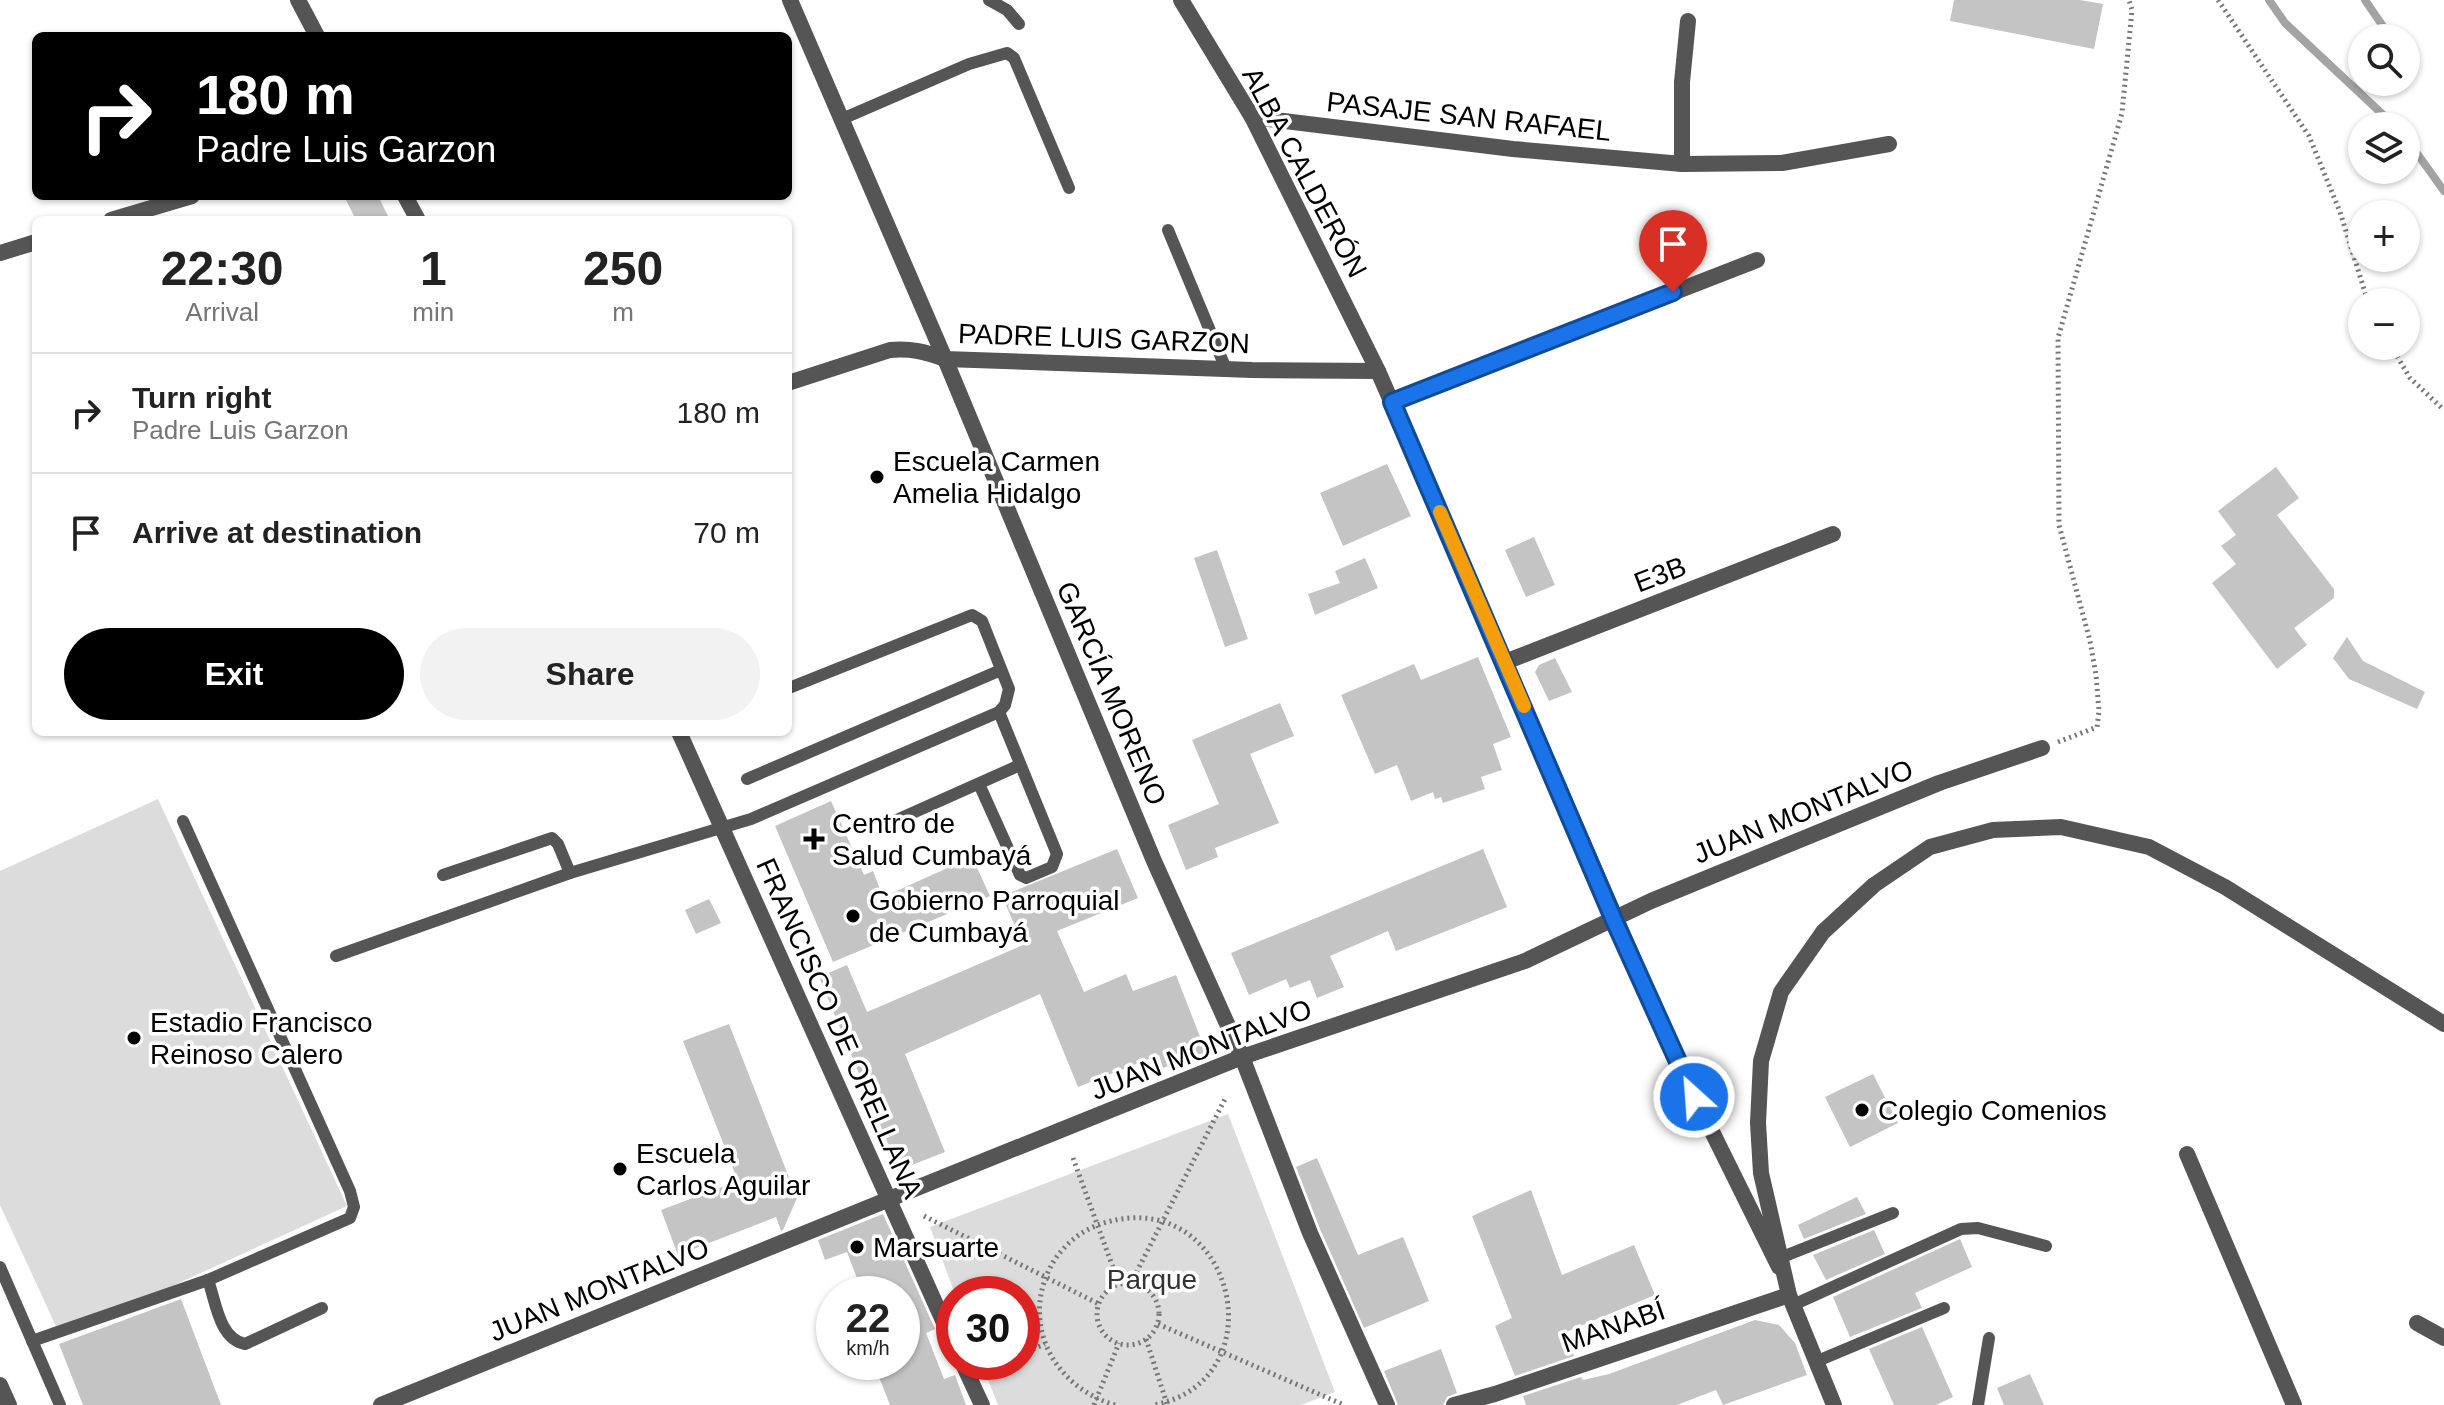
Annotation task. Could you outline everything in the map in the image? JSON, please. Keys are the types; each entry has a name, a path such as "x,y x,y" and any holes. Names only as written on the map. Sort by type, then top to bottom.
{"street":[{"path":"298,0 315,32"},
{"name":"GARCÍA MORENO","path":"790,0 945,359 1154,861 1242,1057 1310,1233 1387,1405"},
{"name":"ALBA CALDERÓN","path":"1181,0 1252,117 1392,402"},
{"path":"1682,164 1682,82 1688,21"},
{"name":"PASAJE SAN RAFAEL","path":"1252,117 1513,149 1682,164 1782,163 1889,144"},
{"path":"124,216 178,200"},
{"path":"0,253 32,243"},
{"path":"1757,260 1392,402 1613,918 1682,1071 1784,1277"},
{"name":"PADRE LUIS GARZON","path":"792,382 890,350 920,349 945,359 1378,371"},
{"name":"E3B","path":"1505,662 1833,534"},
{"name":"FRANCISCO DE ORELLANA","path":"681,736 936,1306"},
{"name":"JUAN MONTALVO","path":"381,1405 1242,1057 1525,961 1613,918 1939,783 2042,748"},
{"path":"1834,1405 1791,1300 1761,1173 1758,1123 1761,1061 1781,992 1823,932 1874,885 1930,847 1993,830 2061,827 2149,847 2225,887 2444,1024"},
{"path":"2187,1154 2294,1405"},
{"name":"MANABÍ","path":"1454,1405 1791,1300"},
{"path":"2417,1323 2444,1338"},
{"path":"970,1380 982,1405"},
{"path":"0,1385 9,1405"}],"lane":[{"path":"989,0 1007,10 1019,24"},
{"path":"842,119 969,64 1007,53 1014,58 1069,188"},
{"path":"1168,230 1226,369"},
{"path":"336,956 570,873 751,819 999,712 1005,705 1009,689 982,621 972,615 792,687"},
{"path":"747,779 1001,670"},
{"path":"979,784 1020,875 1026,878 1052,867 1057,854 999,712"},
{"path":"881,827 1020,765"},
{"path":"32,1341 208,1280 350,1218 354,1207 350,1191 183,821"},
{"path":"443,875 552,838 558,844 570,873"},
{"path":"1780,1258 1893,1213"},
{"path":"1791,1300 1961,1229 1978,1228 2046,1246"},
{"path":"0,1267 60,1405"},
{"path":"208,1280 225,1332 234,1342 245,1344 322,1308"},
{"path":"1815,1362 1944,1308"},
{"path":"1978,1405 1989,1338"}],"path":[{"path":"2042,748 2097,727 2099,711 2090,641 2059,525 2058,338 2122,113 2132,10 2129,0"},
{"path":"2218,0 2309,136 2340,212 2364,288"},
{"path":"2399,360 2410,378 2444,410"},
{"path":"1131,1283 1226,1097"},
{"path":"1073,1158 1119,1284"},
{"path":"924,1216 1099,1304"},
{"path":"1115,1405 1095,1402 1060,1372 1045,1344 1039,1314 1041,1295 1046,1276 1067,1245 1097,1225 1141,1217 1183,1231 1216,1263 1225,1284 1229,1318 1221,1352 1212,1369 1183,1395 1166,1404 1154,1405"},
{"path":"1119,1284 1140,1286 1154,1297 1159,1315 1158,1324 1146,1339 1128,1345 1103,1332 1099,1324 1099,1304 1110,1289 1119,1284"},
{"path":"1158,1324 1344,1405"},
{"path":"1146,1339 1166,1404"},
{"path":"1095,1402 1119,1343"},
{"path":"1040,1346 1045,1344"}],"green space":[{"name":"Estadio Francisco Reinoso Calero","path":"158,799 347,1206 61,1337 0,1205 0,871"},
{"name":"Parque","path":"1228,1114 1335,1392 1301,1405 998,1405 988,1380 1040,1380 1040,1276 948,1276 930,1227"}],"building":[{"path":"1954,0 2080,0 2103,4 2094,49 1950,21"},
{"path":"346,200 380,200 388,216 354,216"},
{"path":"1387,464 1411,516 1343,546 1320,493"},
{"path":"2276,467 2299,498 2277,515 2334,589 2334,598 2294,628 2307,645 2277,669 2212,583 2236,564 2221,546 2236,535 2218,511"},
{"path":"1534,537 1555,585 1526,597 1505,550"},
{"path":"1217,550 1248,639 1225,647 1194,558"},
{"path":"1365,558 1378,588 1315,615 1308,594 1340,583 1335,571"},
{"path":"2347,637 2363,661 2425,692 2417,709 2349,679 2333,658"},
{"path":"1478,657 1511,737 1493,744 1502,770 1481,777 1485,789 1443,803 1441,797 1435,799 1433,792 1411,801 1397,765 1375,774 1341,695 1414,664 1421,680"},
{"path":"1555,658 1572,692 1549,701 1535,672 1539,665"},
{"path":"1280,703 1294,736 1250,754 1279,823 1215,848 1218,857 1186,870 1168,825 1219,804 1192,740"},
{"path":"831,801 864,875 873,871 883,897 972,857 990,896 833,962 775,826"},
{"path":"1117,849 1138,898 1057,931 1084,992 1126,974 1133,991 1176,975 1206,1052 1163,1068 1159,1055 1078,1087 1040,994 905,1054 945,1152 899,1170 819,977 847,965 867,1012 1023,945 1002,896"},
{"path":"1483,849 1507,907 1396,951 1388,931 1330,956 1344,987 1317,998 1310,980 1290,988 1286,979 1249,995 1231,953"},
{"path":"709,899 721,923 696,934 685,910"},
{"path":"729,1024 797,1198 781,1231 776,1217 678,1255 661,1210 738,1181 683,1041"},
{"name":"Colegio Comenios","path":"1873,1074 1898,1123 1850,1147 1825,1097"},
{"path":"1317,1158 1358,1255 1403,1237 1429,1301 1364,1328 1296,1167"},
{"path":"1531,1190 1562,1275 1634,1245 1655,1295 1566,1332 1574,1356 1515,1376 1495,1326 1512,1318 1472,1216"},
{"path":"1857,1197 1866,1214 1804,1239 1798,1225"},
{"path":"883,1214 911,1276 856,1276 847,1252 825,1260 818,1240"},
{"path":"1874,1230 1885,1254 1826,1280 1813,1255"},
{"path":"1960,1239 1972,1267 1915,1293 1922,1308 1850,1337 1833,1297"},
{"path":"920,1296 935,1329 926,1333 936,1359 936,1380 957,1380 966,1405 890,1405 880,1380 920,1380"},
{"path":"181,1299 221,1405 83,1405 59,1344"},
{"path":"1755,1320 1779,1325 1795,1343 1807,1375 1723,1405 1716,1390 1677,1405 1526,1405 1523,1396 1581,1377 1583,1380 1609,1374"},
{"path":"1922,1327 1953,1397 1936,1405 1894,1405 1869,1349"},
{"path":"1441,1349 1457,1393 1447,1397 1443,1405 1398,1405 1384,1371"},
{"path":"2030,1374 2044,1405 2004,1405 1997,1388"}],"waterway":[{"path":"2269,0 2285,23 2380,112"},
{"path":"2365,0 2381,24"},
{"path":"2420,158 2444,191"}],"slow traffic":[{"path":"1440,512 1524,706"}],"place":[{"name":"Escuela Carmen Amelia Hidalgo","path":"877,477"},
{"name":"Centro de Salud Cumbayá","path":"814,839"},
{"name":"Gobierno Parroquial de Cumbayá","path":"853,916"},
{"name":"Estadio Francisco Reinoso Calero","path":"134,1038"},
{"name":"Colegio Comenios","path":"1862,1110"},
{"name":"Escuela Carlos Aguilar","path":"620,1169"},
{"name":"Marsuarte","path":"857,1247"}],"route":[{"path":"1673,292 1392,402 1613,918 1694,1097"}]}
